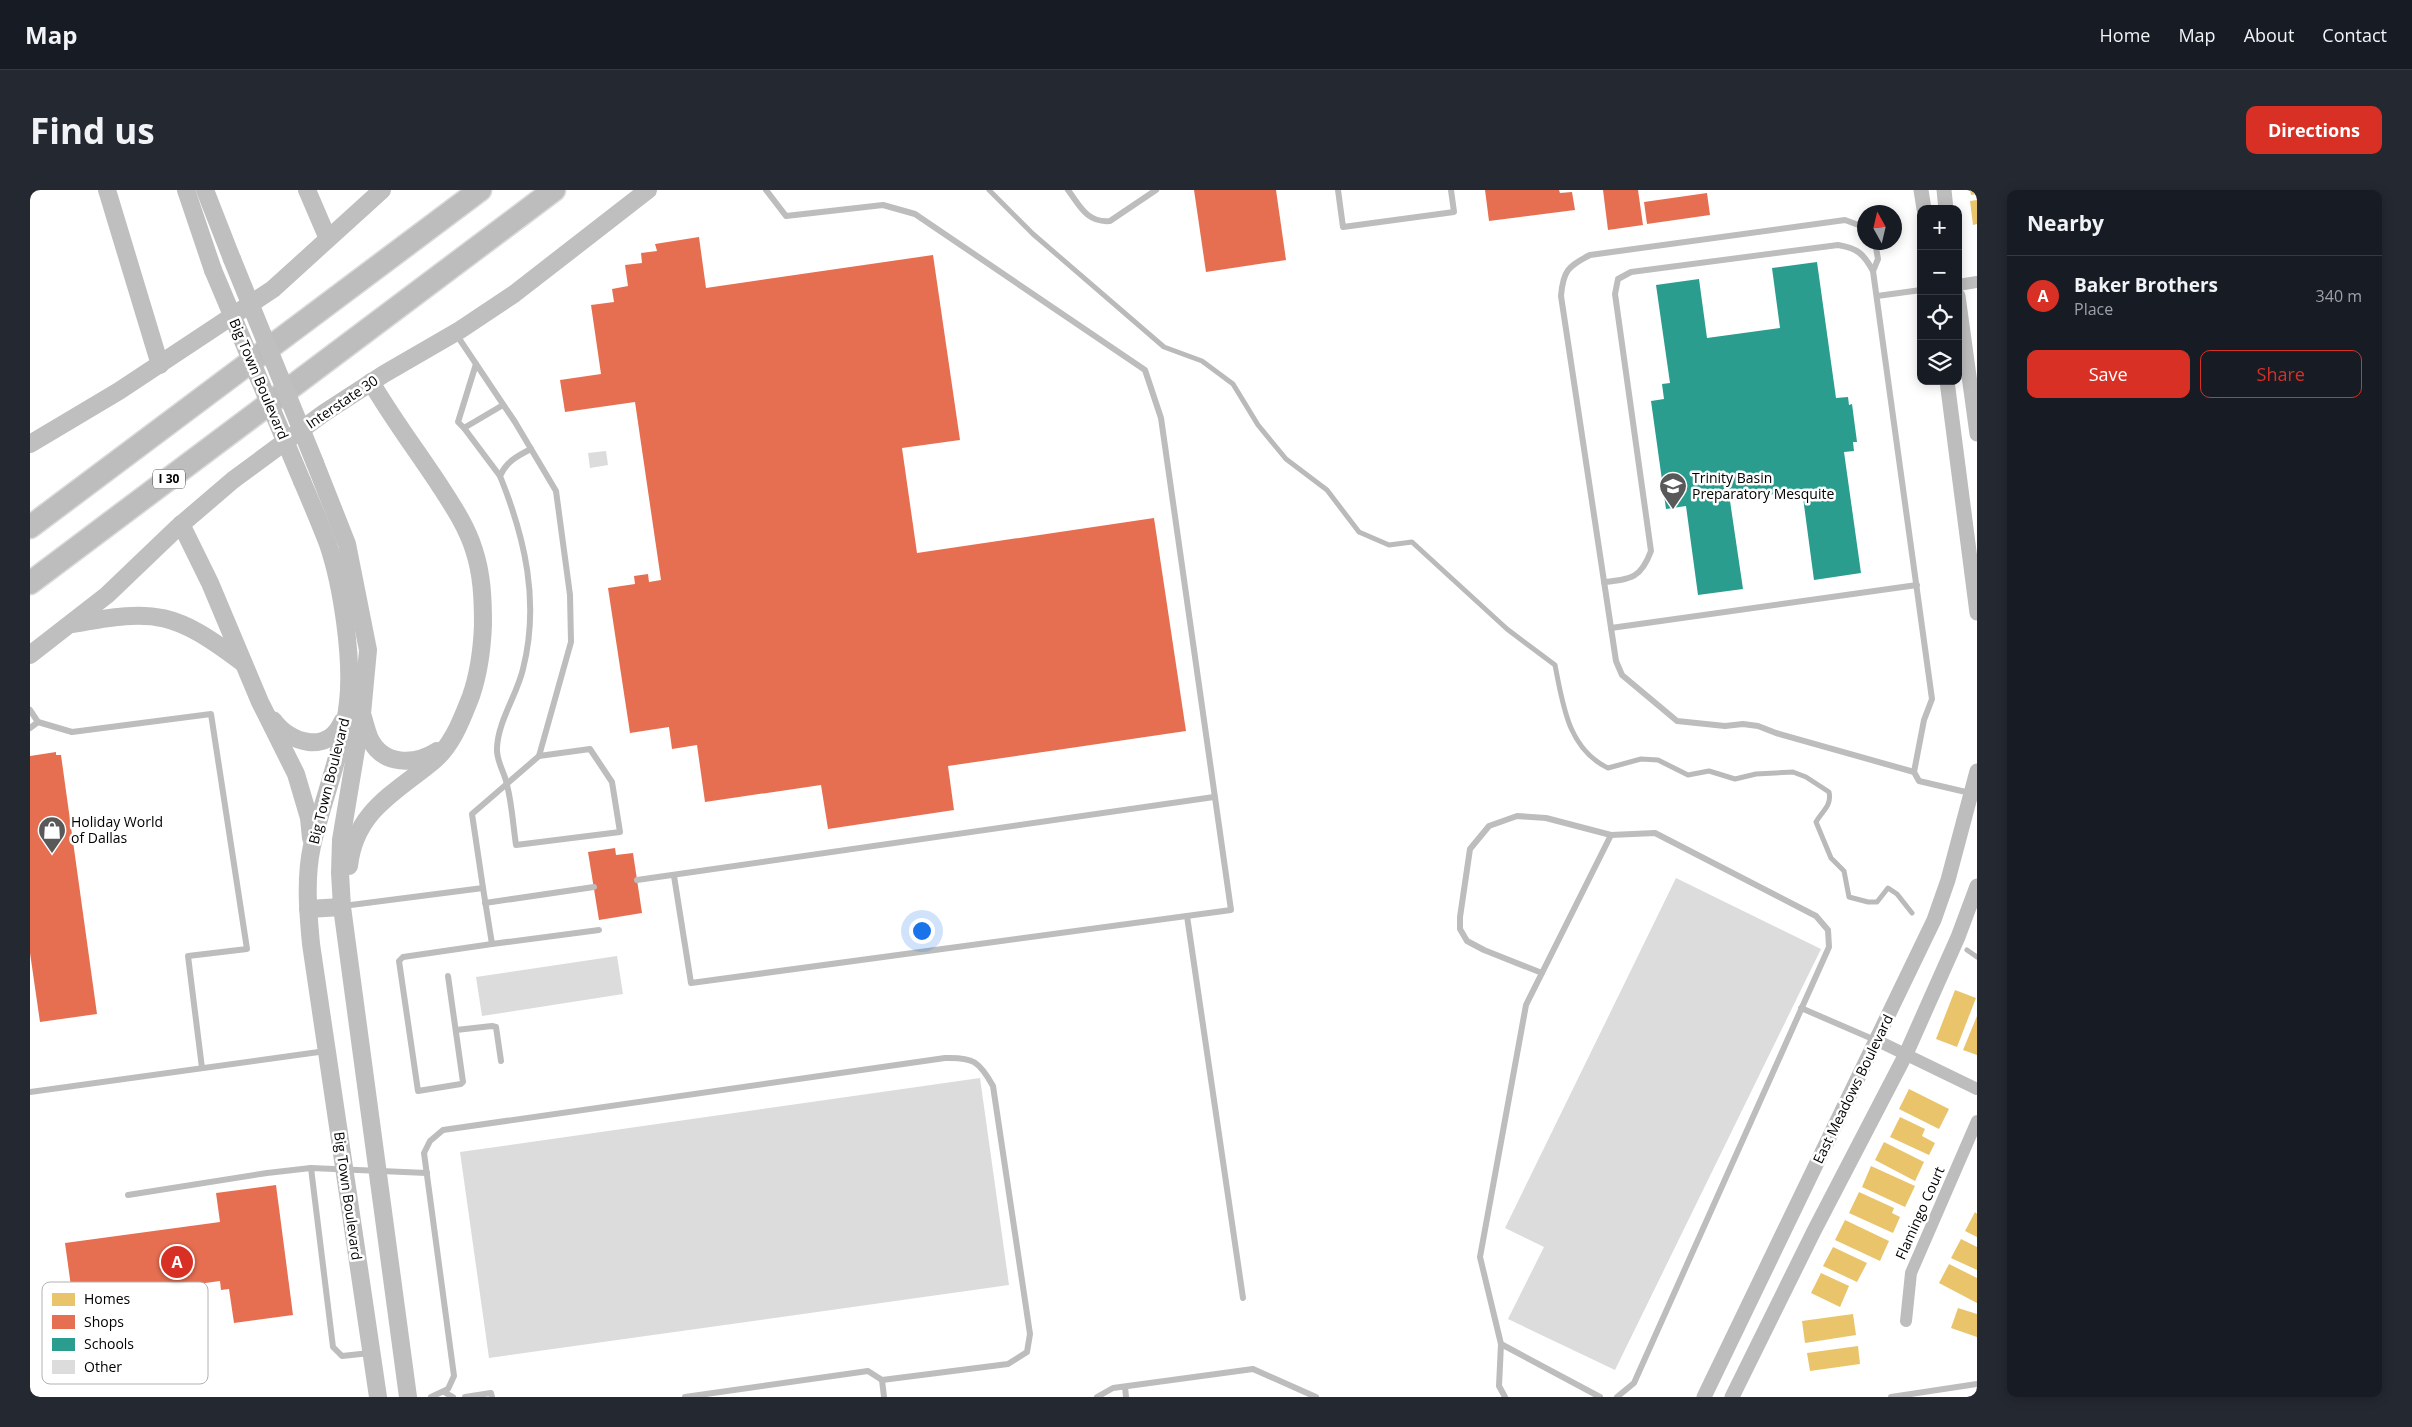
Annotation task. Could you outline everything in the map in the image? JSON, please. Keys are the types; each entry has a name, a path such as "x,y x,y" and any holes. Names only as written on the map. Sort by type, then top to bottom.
{"highway":[{"path":"30,527 480,190"},
{"name":"I 30","path":"30,583 554,190"},
{"path":"30,515 97,475"}],"main road":[{"path":"107,190 160,365"},
{"name":"Big Town Boulevard","path":"186,190 213,270 328,546 343,610 349,667 348,702 330,786 312,846 308,868 308,909 311,944 378,1397"},
{"name":"Big Town Boulevard","path":"205,190 347,544 362,612 368,650 362,714 341,840 342,907 408,1397"},
{"path":"306,190 328,239"},
{"path":"30,444 160,365 273,289 382,190"},
{"name":"Interstate 30","path":"30,655 107,595 181,524 233,480 324,413 371,382 456,333 514,294 648,190"},
{"path":"308,909 342,907 350,853 355,837 365,820 392,792 439,757 461,722 475,684 479,666 483,606 481,576 474,548 451,503 371,382"},
{"path":"181,524 210,583 260,702 296,774 309,818 312,846"},
{"path":"70,624 114,616 149,615 172,619 212,639 245,665"},
{"path":"260,702 286,735 297,741 321,742 338,731 348,702"},
{"path":"362,714 377,750 394,760 408,762 426,758 448,744"}],"street":[{"path":"1922,190 1924,205"},
{"path":"1944,190 1946,205"},
{"path":"1962,284 1977,282"},
{"path":"1962,325 1977,434"},
{"path":"1948,385 1977,613"},
{"name":"East Meadows Boulevard","path":"1704,1397 1934,920 1974,794 1977,771"},
{"name":"East Meadows Boulevard","path":"1732,1397 1814,1231 1906,1054 1958,937 1977,886"},
{"path":"1876,1040 1977,1089"},
{"name":"Flamingo Court","path":"1906,1321 1910,1273 1977,1121"}],"lane":[{"path":"674,876 691,983 1231,910 1162,418 1144,370 916,214 882,205 786,216 766,190"},
{"path":"1068,190 1088,217 1101,222 1110,221 1156,190"},
{"path":"1338,190 1343,227 1454,212 1451,190"},
{"path":"1857,224 1845,220 1590,255 1572,265 1563,279 1561,296 1616,661 1622,675 1677,721 1725,726 1743,724 1758,726 1776,733 1914,772"},
{"path":"1604,582 1630,579 1644,568 1651,551 1615,294 1618,279 1631,272 1838,245 1853,247 1864,255 1873,271 1932,699 1924,720 1914,772 1919,781 1974,794"},
{"path":"1873,271 1878,259 1876,250"},
{"path":"1877,296 1917,291"},
{"path":"456,333 515,422 556,491 570,595 571,642 539,756 472,814 492,944"},
{"path":"476,364 458,422 500,476 524,548 530,581 532,610 530,639 523,670 497,749 507,784 516,845 620,832 612,782 590,749 539,756"},
{"path":"464,428 503,404"},
{"path":"500,476 503,468 511,461 531,449"},
{"path":"1611,628 1917,585"},
{"path":"30,710 38,722 72,732 211,714 247,949 188,956 202,1068"},
{"path":"30,728 38,722"},
{"path":"637,880 1214,796"},
{"path":"1542,973 1484,950 1467,941 1460,929 1470,849 1489,826 1517,816 1546,818 1611,835 1655,833 1816,916 1828,930 1830,947 1634,1383 1617,1397"},
{"path":"1505,1397 1499,1386 1501,1344 1480,1256 1526,1005 1611,835"},
{"path":"485,903 594,887"},
{"path":"342,907 482,888"},
{"path":"1187,916 1243,1298"},
{"path":"448,976 463,1082 461,1084 418,1091 399,961 403,957 599,930"},
{"path":"1801,1008 1876,1040"},
{"path":"456,1030 496,1027 502,1061"},
{"path":"30,1092 327,1051"},
{"path":"431,1397 448,1389 454,1376 424,1152 430,1141 443,1130 945,1058 967,1057 984,1070 993,1086 1030,1334 1027,1352 1008,1364 882,1380 868,1370 686,1397"},
{"path":"128,1195 267,1172 311,1168 427,1173"},
{"path":"311,1168 333,1347 342,1356 371,1352"},
{"path":"1501,1344 1600,1397"},
{"path":"1097,1397 1113,1388 1253,1369 1316,1397"},
{"path":"882,1380 884,1397"},
{"path":"1891,1397 1977,1384"},
{"path":"1125,1387 1126,1397"},
{"path":"444,1392 453,1397"},
{"path":"464,1397 491,1393 492,1397"}],"building: Homes":[{"path":"1970,190 1977,190 1977,194 1971,195"},
{"path":"1977,200 1977,224 1973,225 1970,201"},
{"path":"1955,990 1976,998 1957,1047 1936,1039"},
{"path":"1977,1016 1977,1055 1963,1050"},
{"path":"1909,1089 1949,1109 1939,1129 1899,1109"},
{"path":"1900,1117 1925,1129 1922,1136 1935,1143 1929,1155 1890,1137"},
{"path":"1884,1142 1924,1162 1915,1181 1875,1160"},
{"path":"1871,1166 1915,1186 1905,1207 1862,1187"},
{"path":"1859,1192 1894,1208 1892,1213 1900,1217 1893,1233 1849,1213"},
{"path":"1975,1212 1977,1214 1977,1237 1965,1231"},
{"path":"1845,1220 1889,1241 1880,1261 1835,1240"},
{"path":"1961,1239 1977,1247 1977,1270 1951,1258"},
{"path":"1833,1247 1867,1263 1857,1282 1823,1266"},
{"path":"1949,1264 1977,1278 1977,1303 1939,1283"},
{"path":"1821,1273 1849,1286 1840,1307 1811,1293"},
{"path":"1958,1308 1977,1314 1977,1337 1951,1328"},
{"path":"1853,1314 1856,1335 1805,1343 1802,1321"},
{"path":"1858,1346 1860,1364 1810,1371 1807,1353"}],"building: Shops":[{"path":"1194,190 1276,190 1286,260 1206,272"},
{"path":"1485,190 1559,190 1560,193 1572,192 1575,210 1489,221"},
{"path":"1603,190 1638,190 1643,225 1608,230"},
{"path":"1707,193 1710,215 1647,224 1644,202"},
{"path":"699,237 706,288 933,255 960,440 902,448 917,553 1154,518 1186,731 948,766 954,810 828,829 821,785 705,802 697,745 672,749 669,727 630,733 608,588 635,584 634,576 648,574 649,582 661,580 635,402 565,412 560,380 601,374 591,305 614,302 612,289 628,286 625,265 642,263 641,253 657,251 655,244"},
{"name":"Holiday World of Dallas","path":"56,752 56,755 61,755 97,1014 40,1022 30,953 30,756"},
{"path":"615,848 616,855 633,853 642,913 599,920 588,852"},
{"path":"276,1185 293,1315 234,1323 229,1289 221,1290 220,1281 208,1283 70,1282 65,1243 220,1222 216,1193"}],"building: Schools":[{"path":"1817,262 1836,398 1848,397 1849,405 1852,404 1857,442 1853,442 1854,451 1844,452 1861,573 1814,580 1802,490 1730,501 1743,589 1698,595 1686,506 1666,509 1651,401 1664,399 1662,384 1670,383 1656,285 1699,279 1707,338 1780,328 1772,268"}],"building: Other":[{"path":"606,451 608,465 590,468 588,453"},
{"path":"1676,878 1821,949 1615,1370 1508,1319 1544,1247 1505,1228"},
{"path":"617,956 623,994 482,1016 476,977"},
{"path":"980,1078 1009,1285 489,1358 460,1152"}],"waterway":[{"path":"989,190 1033,234 1164,347 1202,361 1233,384 1258,425 1286,459 1327,490 1359,532 1389,545 1412,542 1507,629 1555,665 1561,695 1570,724 1584,750 1595,760 1608,768 1641,759 1658,760 1688,775 1709,771 1735,779 1756,774 1793,772 1806,777 1829,792 1828,805 1816,822 1831,858 1844,871 1849,897 1868,902 1877,902 1888,888 1897,894 1912,913"},
{"path":"1967,950 1977,957"}],"place":[{"name":"Trinity Basin Preparatory Mesquite","path":"1673,510"},
{"name":"Holiday World of Dallas","path":"52,854"},
{"name":"Baker Brothers","path":"177,1262"}]}
